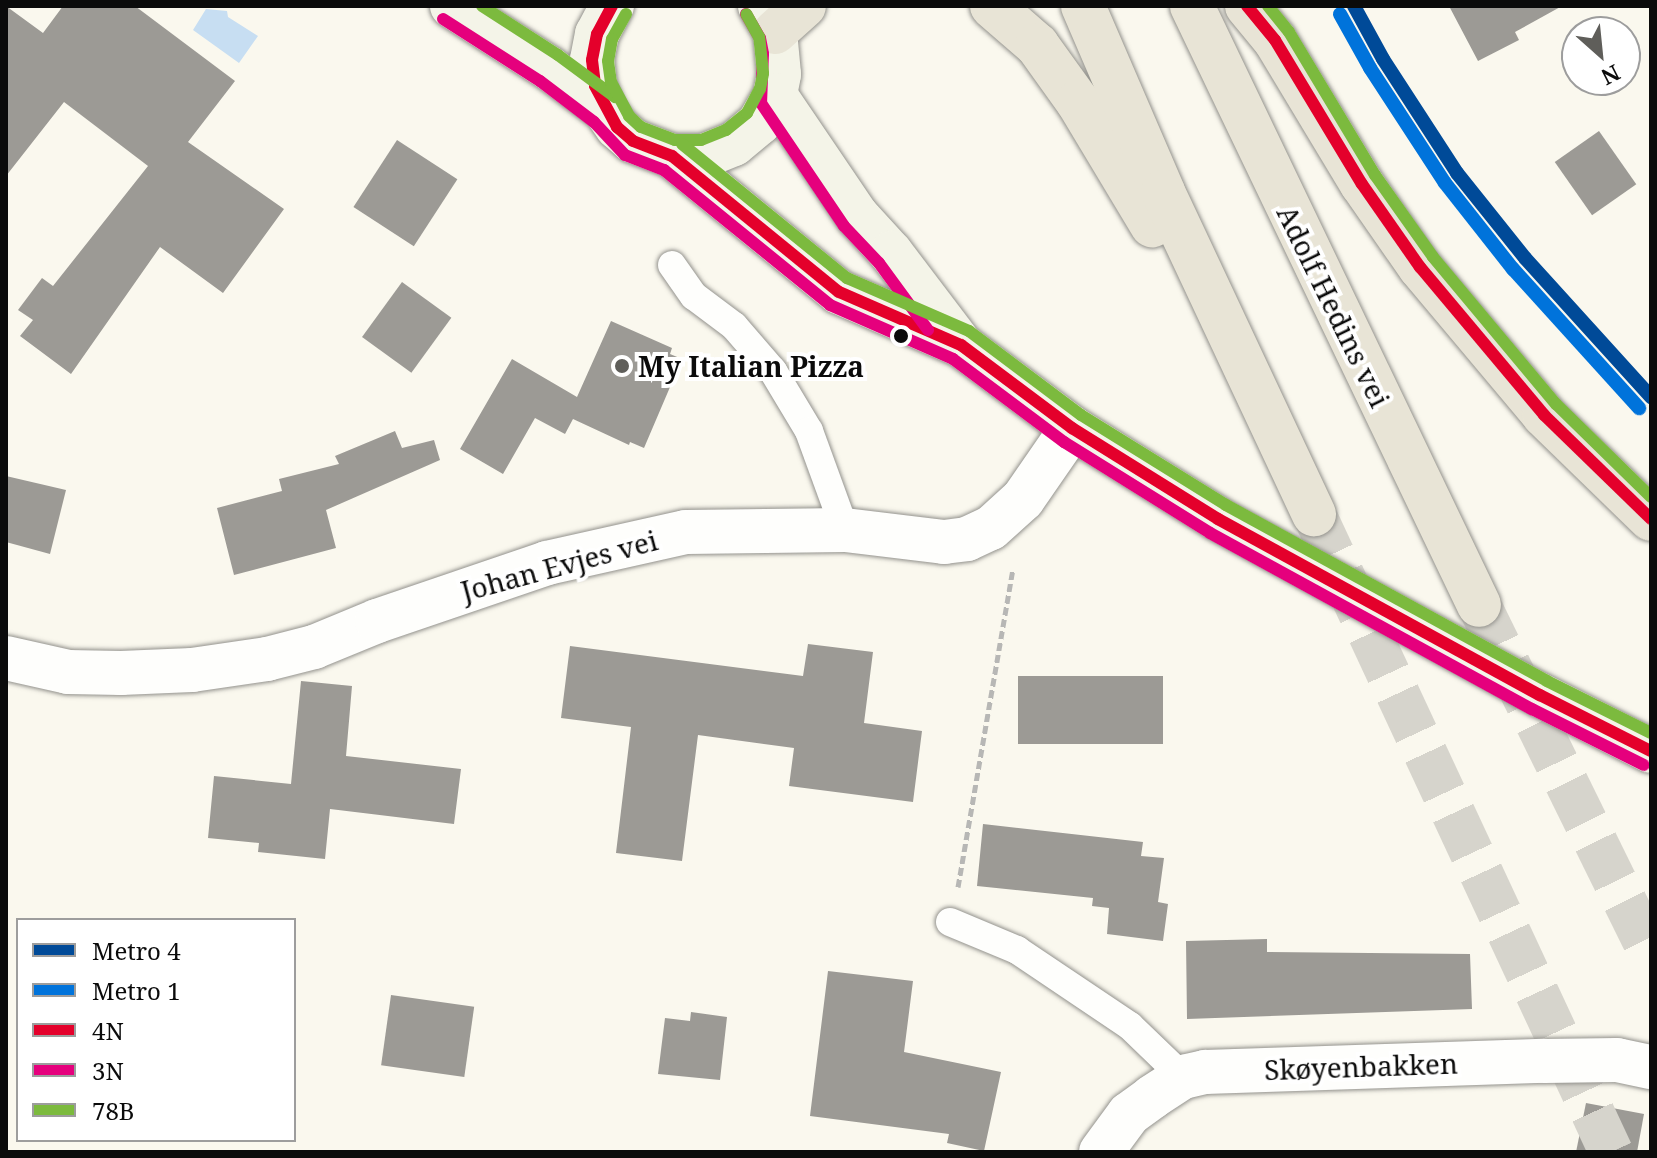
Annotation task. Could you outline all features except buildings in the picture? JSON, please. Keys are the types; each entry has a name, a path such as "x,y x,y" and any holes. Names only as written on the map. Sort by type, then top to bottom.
{"highway":[{"path":"992,6 1037,45 1078,102 1271,423"},
{"path":"1083,6 1163,192 1314,514"},
{"name":"Adolf Hedins vei","path":"1192,6 1479,605"},
{"path":"1247,6 1275,40 1362,184 1420,267 1544,415 1651,519"}],"main road":[{"path":"452,6 549,68 605,110 633,141 672,156 839,292 961,345 1072,428 1218,519 1540,695 1651,751"},
{"path":"605,110 595,86 592,60 597,34 612,6"},
{"path":"672,156 704,156 734,144 759,123 775,95 779,15"},
{"path":"775,95 857,216 891,253 961,345"}],"street":[{"name":"Johan Evjes vei","path":"6,658 68,672 108,673 192,670 267,659 314,647 471,587 582,554 686,532 845,530 944,542 967,539 991,528 1021,501 1072,428"},
{"name":"Skøyenbakken","path":"1101,1152 1129,1114 1183,1077 1262,1069 1507,1061 1617,1060 1651,1067"}],"lane":[{"path":"672,265 694,296 734,326 773,371 809,431 845,530"},
{"path":"950,922 1017,950 1130,1026 1183,1077"}],"path":[{"path":"950,922 985,744 1021,501"}],"water":[{"path":"206,9 227,11 228,17 258,36 239,63 193,30"}],"tunnel":[{"path":"1314,514 1611,1152"},
{"path":"1479,605 1651,954"}],"metro line":[{"name":"4","path":"1354,6 1383,59 1457,173 1525,258 1651,397"},
{"name":"1","path":"1340,14 1370,68 1445,183 1513,269 1639,408"}],"transit line":[{"name":"78B","path":"482,6 558,55 615,97"},
{"name":"4N","path":"612,6 597,34 592,60 595,86 617,127 633,141 672,156 839,292 961,345 1072,428 1218,519 1540,695 1651,751"},
{"name":"4N","path":"1247,6 1275,40 1362,184 1420,267 1544,415 1651,519"},
{"name":"78B","path":"1268,6 1289,32 1375,175 1433,257 1556,404 1651,497"},
{"name":"78B","path":"626,14 612,39 608,61 611,82 629,116 641,127 675,140 701,140 726,130 747,113 760,89 763,73 759,37 746,14"},
{"name":"3N","path":"746,14 760,38 763,54 761,103 844,226 879,263 928,330"},
{"name":"3N","path":"443,19 540,81 594,122 625,155 664,170 830,305 953,359 1064,442 1210,533 1532,709 1644,765"},
{"name":"78B","path":"682,144 847,278 969,331 1081,415 1226,505 1547,681 1651,733"}],"place":[{"name":"My Italian Pizza","path":"622,366"}]}
